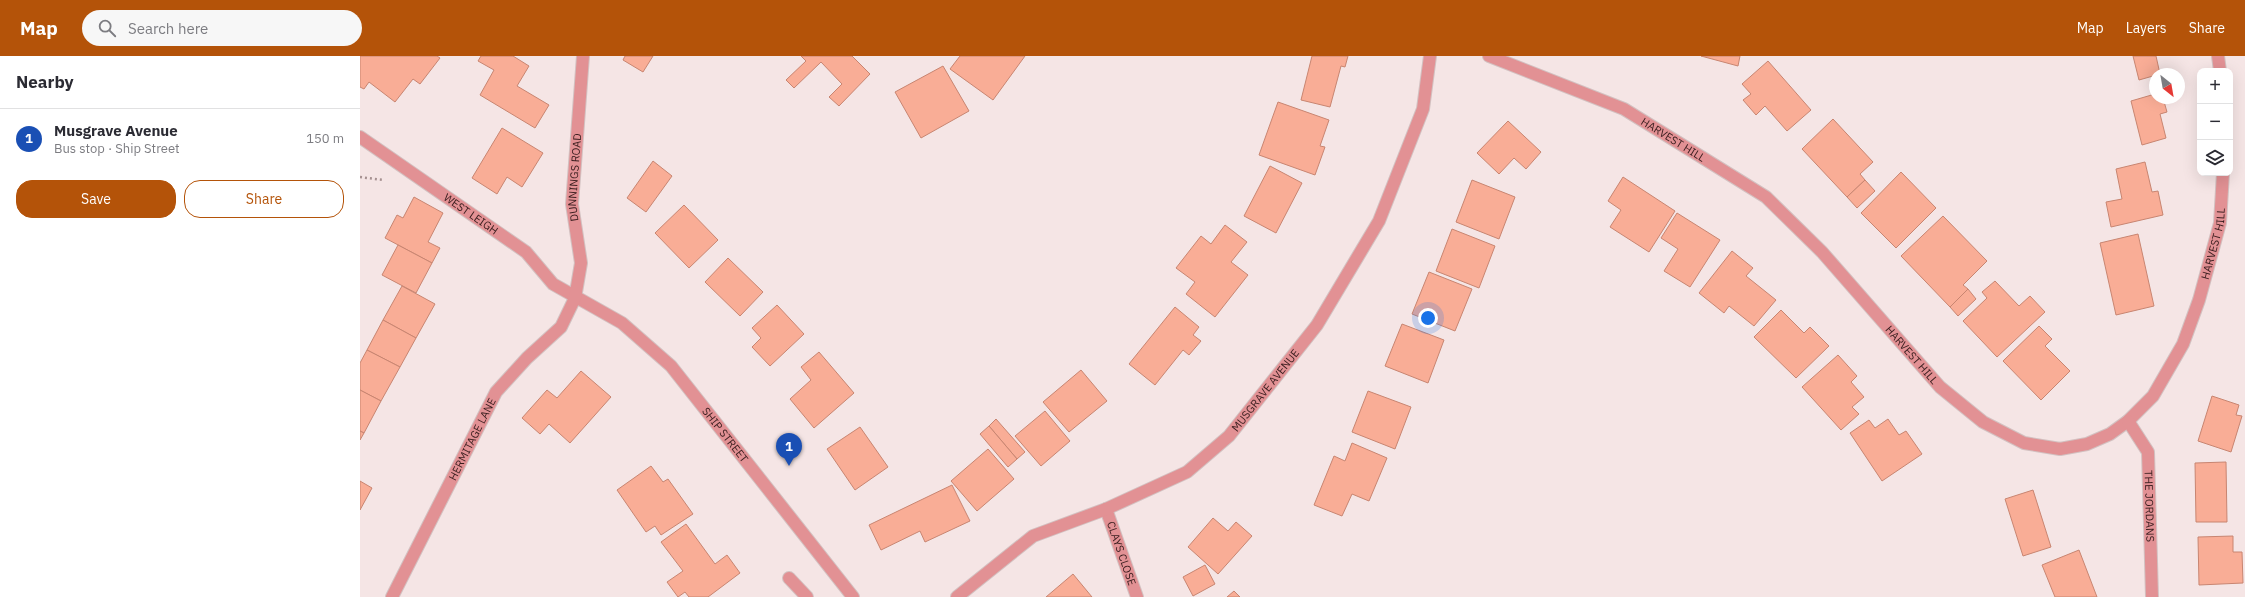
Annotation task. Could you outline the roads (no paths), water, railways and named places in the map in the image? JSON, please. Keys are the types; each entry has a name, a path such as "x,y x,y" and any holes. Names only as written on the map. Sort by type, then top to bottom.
{"street":[{"name":"DUNNINGS ROAD","path":"575,298 581,263 572,204 583,56"},
{"name":"MUSGRAVE AVENUE","path":"957,597 1033,536 1106,509 1187,472 1229,436 1317,325 1379,221 1423,109 1430,56"},
{"name":"HARVEST HILL","path":"1489,56 1624,109 1766,196 1822,252 1940,387 1983,422 2024,443 2060,449 2088,444 2110,434 2128,421 2153,396 2183,344 2200,300 2220,222 2223,176"},
{"path":"2218,56 2220,68"},
{"name":"WEST LEIGH","path":"360,137 526,252 553,284 575,298"},
{"name":"SHIP STREET","path":"575,298 622,323 671,366 852,597"},
{"name":"HERMITAGE LANE","path":"392,597 496,392 527,358 561,327 575,298"},
{"name":"THE JORDANS","path":"2128,421 2148,452 2152,597"},
{"name":"CLAYS CLOSE","path":"1106,509 1137,597"},
{"path":"789,578 807,597"}],"place":[{"name":"Musgrave Avenue","path":"789,466"}]}
